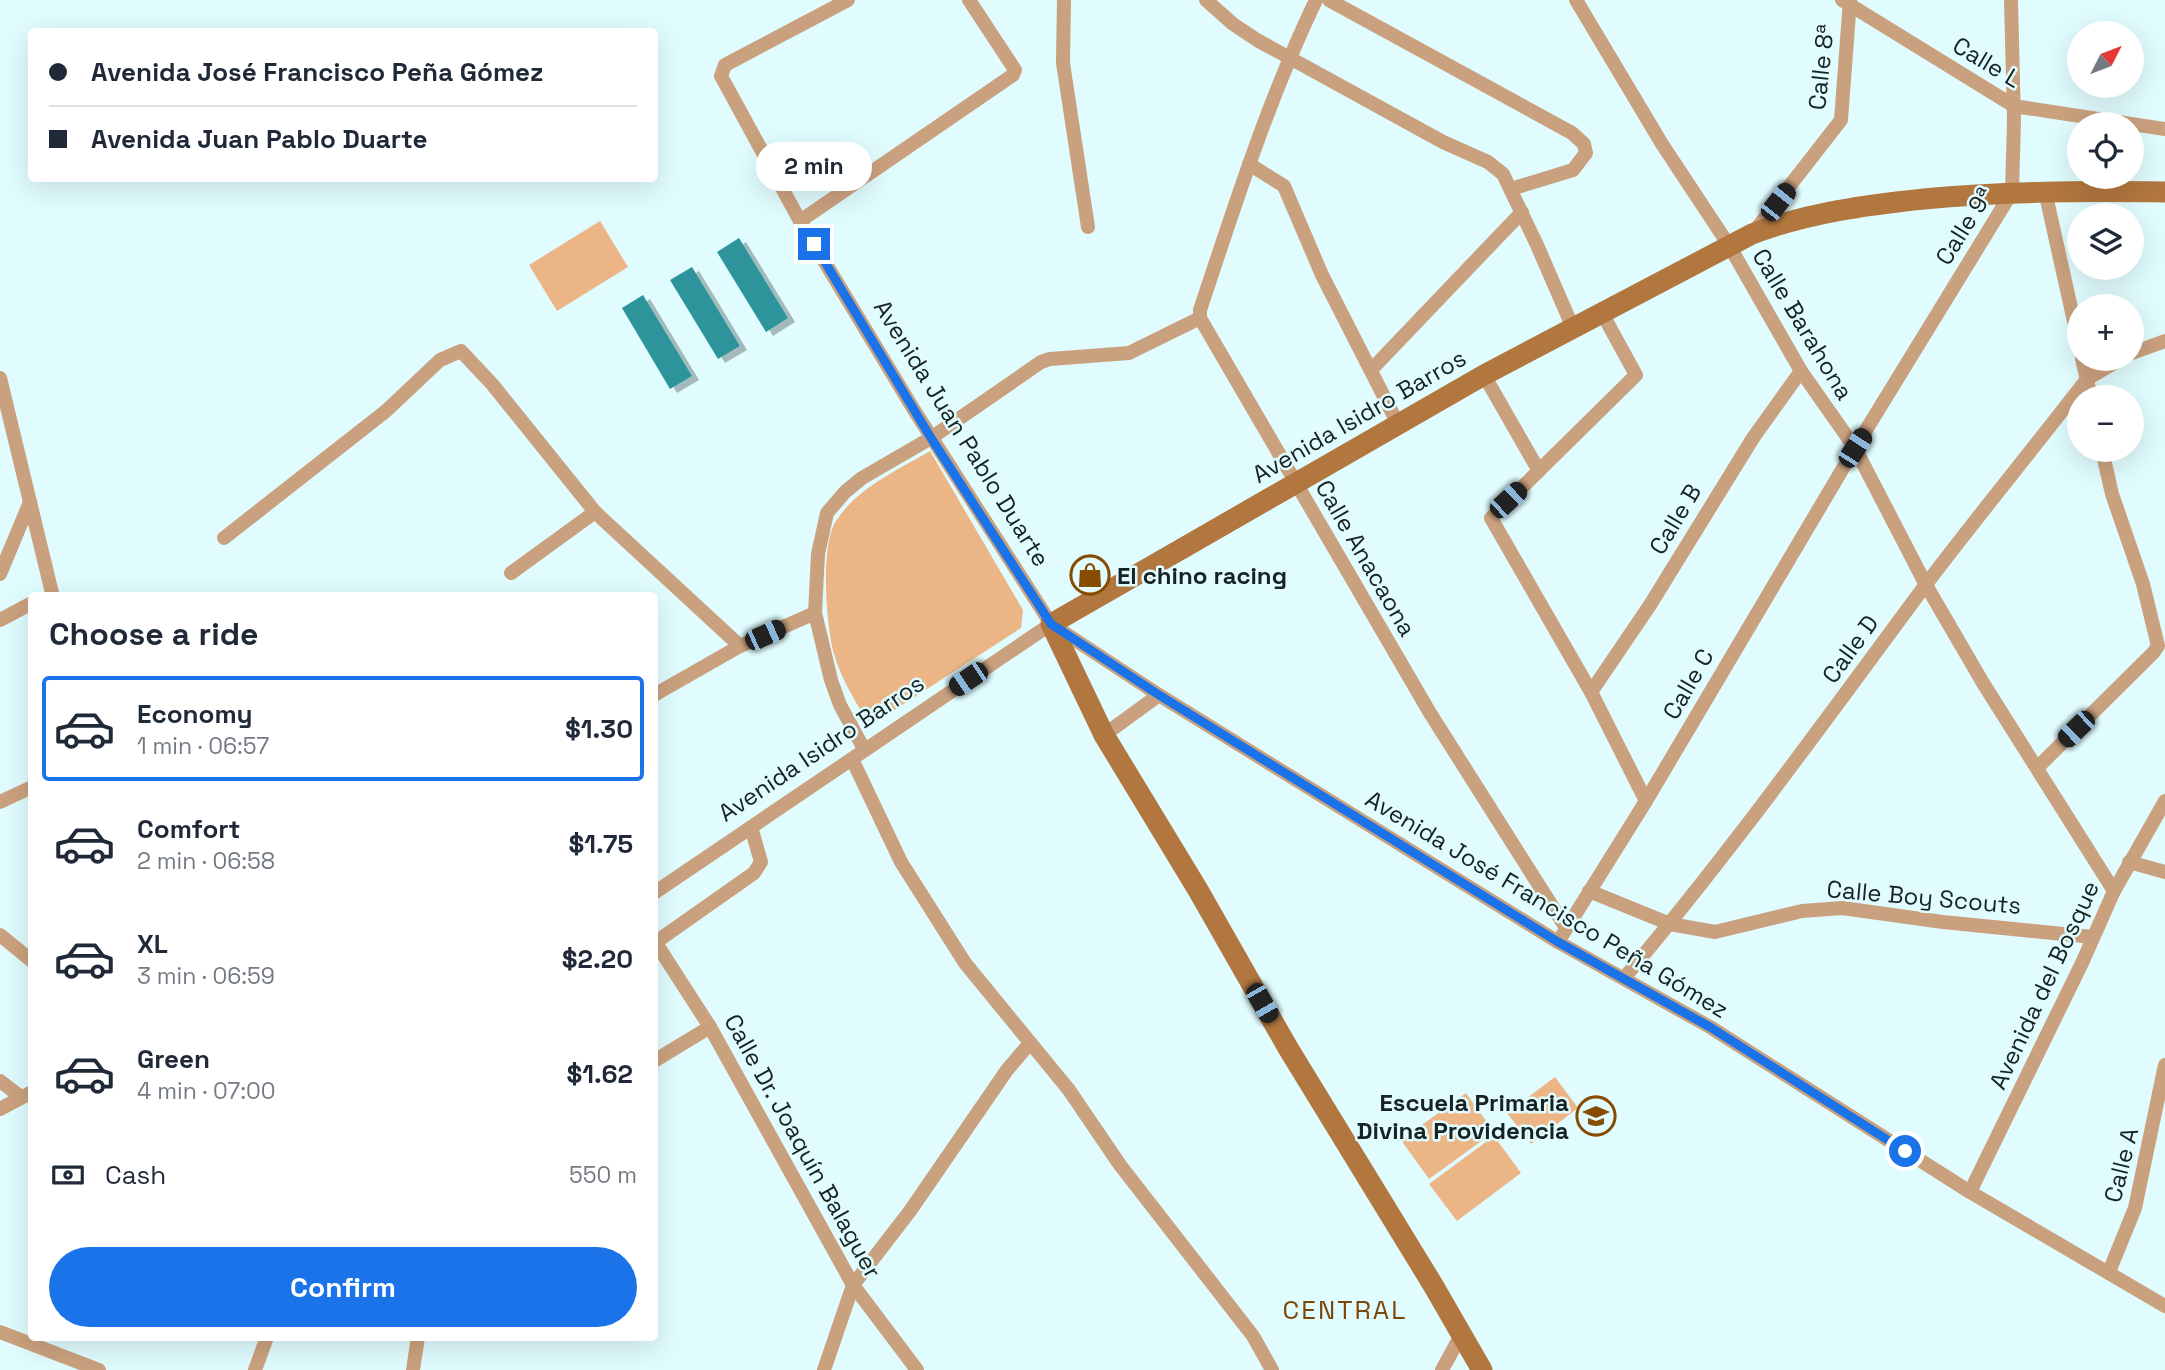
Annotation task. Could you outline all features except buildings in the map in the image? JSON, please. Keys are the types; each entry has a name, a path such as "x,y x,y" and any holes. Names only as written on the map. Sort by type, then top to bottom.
{"street":[{"path":"800,221 1013,75 1015,70 969,0"},
{"path":"1064,0 1063,63 1088,227"},
{"path":"1206,0 1233,24 1288,58 1443,142 1488,162 1503,174 1573,328"},
{"path":"864,749 840,705 831,680 815,613 818,554 827,513 845,492 862,478 931,438 1046,360 1129,353 1200,318 1200,310 1249,164 1288,58 1316,0"},
{"path":"1329,0 1572,133 1584,144 1586,153 1573,170 1511,189"},
{"name":"Calle Barahona","path":"1576,0 1654,132 1730,247 1801,371 1855,448 1926,585 1983,683 2114,891"},
{"name":"Calle 9ª","path":"1855,448 2012,192 2014,106 2011,0"},
{"name":"Avenida Juan Pablo Duarte","path":"844,1 725,65 721,76 800,221 931,438 1051,624 1104,735 1482,1370"},
{"name":"Calle L","path":"1847,2 2014,106 2165,129"},
{"name":"Calle 8ª","path":"1752,234 1841,120 1847,2"},
{"path":"1249,164 1280,181 1284,186 1322,275 1398,424"},
{"path":"2045,191 2068,294"},
{"name":"Avenida Isidro Barros","path":"658,890 1051,624 1484,375 1752,234 1786,221 1877,204 2012,192 2165,192"},
{"path":"1371,370 1522,212"},
{"path":"1602,313 1636,375 1491,518 1591,692 1646,801"},
{"name":"Calle Anacaona","path":"1200,318 1430,713 1566,928"},
{"path":"2144,349 2165,341"},
{"path":"224,538 386,411 440,360 461,351 492,384 595,512 740,646"},
{"name":"Calle B","path":"1591,692 1650,605 1752,438 1801,371"},
{"path":"2085,371 2088,385"},
{"name":"Calle D","path":"1625,977 1670,924 1787,774 1926,585 2087,379 2101,371"},
{"path":"1484,375 1539,471"},
{"path":"0,378 52,592"},
{"name":"Calle C","path":"1558,942 1646,801 1855,448"},
{"path":"2038,767 2156,651 2158,646 2143,584 2112,494 2105,462"},
{"path":"0,573 30,502"},
{"path":"511,573 595,512"},
{"path":"0,620 28,605"},
{"path":"658,693 740,646 815,613"},
{"name":"Avenida José Francisco Peña Gómez","path":"1051,624 1159,695 1558,942 1625,977 1710,1027 1970,1192 2165,1306"},
{"path":"1104,735 1159,695"},
{"path":"852,759 890,841 965,963 1069,1090 1121,1166 1253,1336 1272,1370"},
{"path":"0,802 28,789"},
{"name":"Avenida del Bosque","path":"1970,1192 2114,891 2165,801"},
{"path":"658,939 754,873 761,862 751,827"},
{"path":"2129,862 2165,872"},
{"name":"Calle Boy Scouts","path":"1589,891 1670,924 1716,932 1801,911 1842,908 1943,922 2094,937"},
{"path":"0,935 28,958"},
{"name":"Calle Dr. Joaquín Balaguer","path":"658,946 710,1027 853,1285 917,1370"},
{"path":"658,1058 710,1027"},
{"path":"824,1370 853,1285 910,1211 1007,1070 1030,1043"},
{"name":"Calle A","path":"2109,1272 2135,1208 2165,1065"},
{"path":"0,1081 26,1095"},
{"path":"0,1109 26,1095"},
{"path":"0,1332 99,1370"},
{"path":"1442,1370 1461,1335"},
{"path":"255,1370 266,1341"},
{"path":"413,1370 417,1341"}],"shaded area":[{"path":"600,221 628,267 557,311 529,265"},
{"path":"930,451 1023,610 1021,628 870,726 841,673 831,641 826,566 831,532 845,509 867,489"},
{"path":"1555,1077 1578,1108 1531,1144 1507,1113"},
{"path":"1466,1093 1494,1132 1429,1179 1401,1140"},
{"path":"1494,1136 1521,1173 1457,1221 1429,1184"}],"place":[{"name":"El chino racing","path":"1090,575"},
{"name":"Escuela Primaria Divina Providencia","path":"1596,1116"}],"district":[{"name":"CENTRAL","path":"1345,1310"}],"route":[{"path":"814,244 931,438 1051,624 1159,695 1558,942 1625,977 1710,1027 1905,1151"}]}
